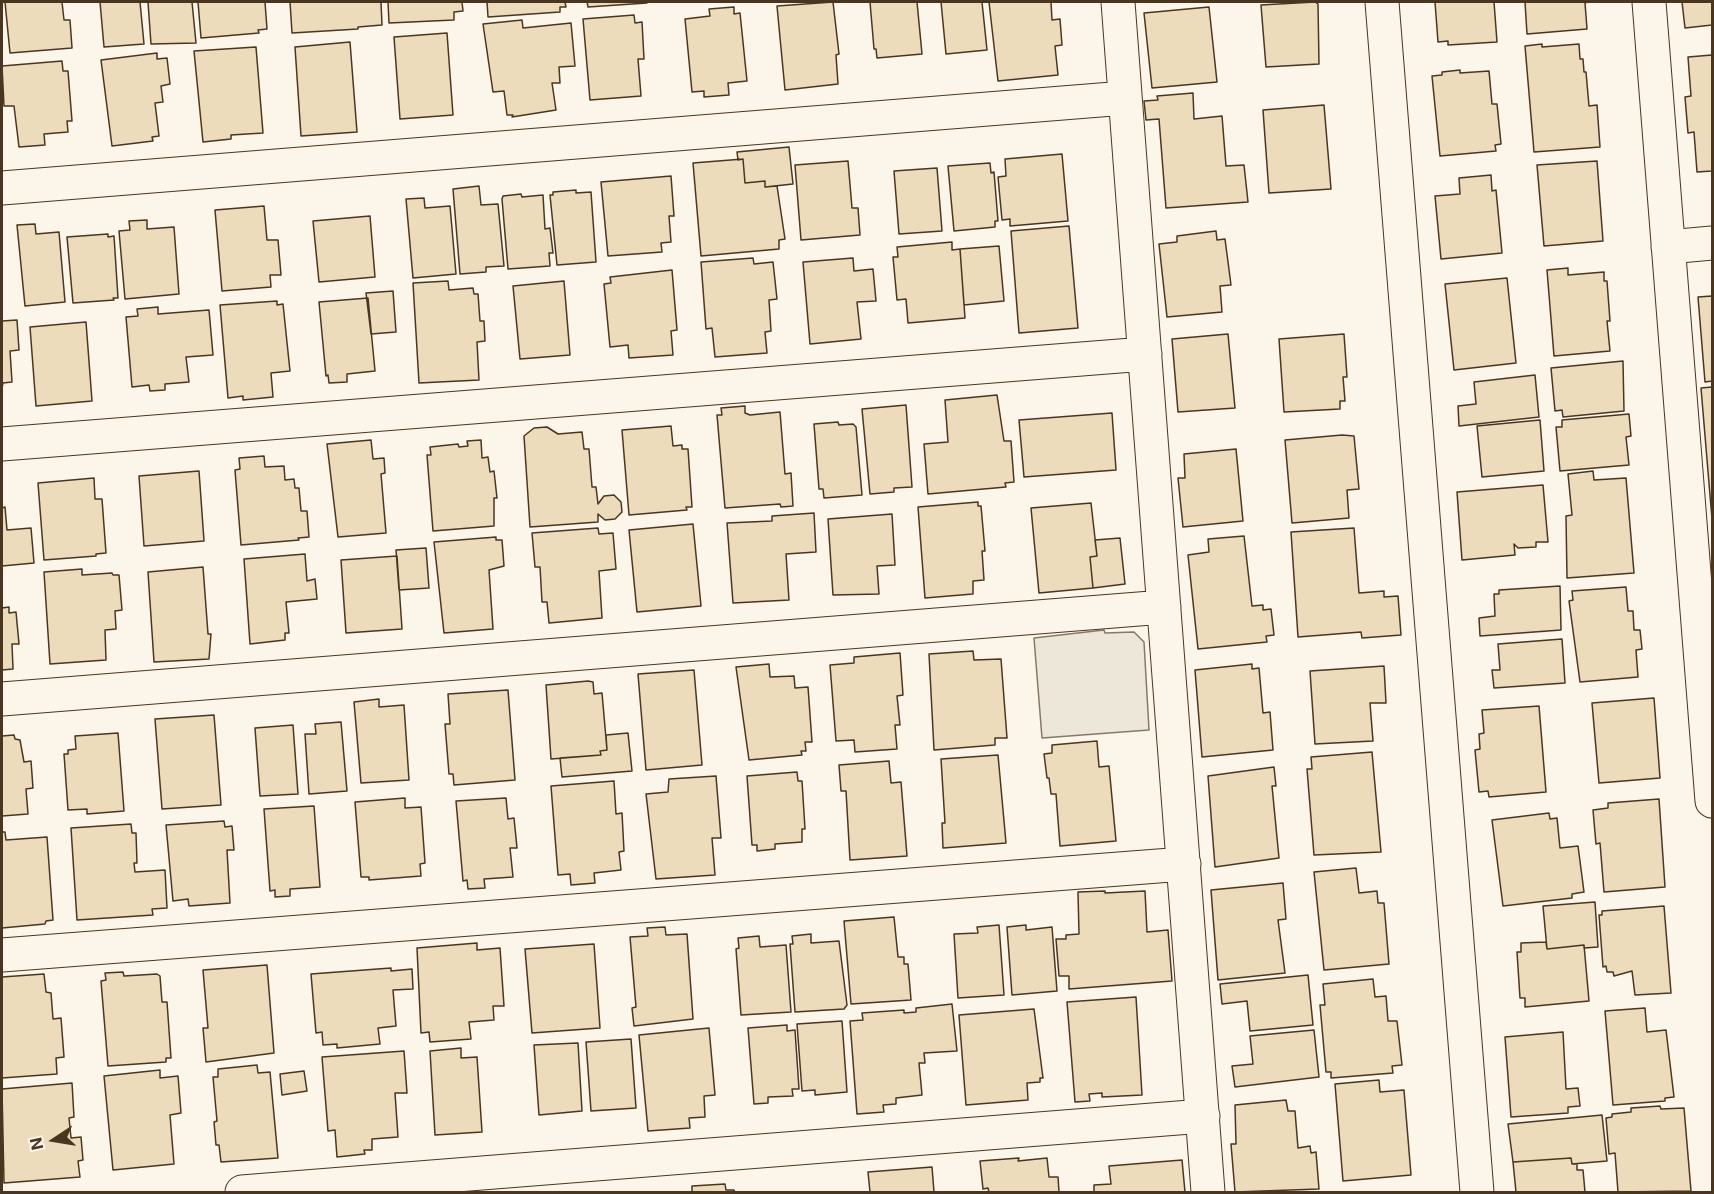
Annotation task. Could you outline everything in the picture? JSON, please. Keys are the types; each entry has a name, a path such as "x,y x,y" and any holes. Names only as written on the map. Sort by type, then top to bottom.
{"street":[{"path":"1118,2 1209,1192"},
{"path":"1382,2 1477,1192"},
{"path":"1649,2 1668,247 1704,591 1713,801"},
{"path":"2,188 1125,98"},
{"path":"1668,247 1713,243"},
{"path":"2,444 1145,354"},
{"path":"2,699 1164,607"},
{"path":"2,955 1184,864"},
{"path":"242,1192 1203,1116"}],"shaded area":[{"path":"1104,630 1105,633 1134,632 1144,642 1149,730 1042,738 1034,638"}],"building":[{"path":"5,2 62,2 64,20 70,20 72,48 10,53"},
{"path":"100,2 140,2 144,44 104,47"},
{"path":"148,2 192,2 196,43 151,44"},
{"path":"198,2 265,2 267,29 258,30 259,33 201,38"},
{"path":"290,2 381,2 382,25 358,27 358,29 292,33"},
{"path":"388,2 462,2 463,11 454,12 454,20 389,23"},
{"path":"487,2 565,2 566,7 560,7 560,12 488,17"},
{"path":"587,2 647,2 647,3 588,7"},
{"path":"833,2 839,54 836,55 838,84 785,90 777,6"},
{"path":"870,2 917,2 922,54 877,58 876,49 874,49"},
{"path":"941,2 982,2 987,50 946,54"},
{"path":"989,2 1051,2 1052,20 1060,19 1062,45 1055,46 1058,75 998,81"},
{"path":"1315,2 1318,4 1319,64 1266,67 1261,5"},
{"path":"1435,2 1494,2 1497,42 1448,45 1448,41 1438,42"},
{"path":"1525,2 1588,2 1585,3 1587,29 1527,34"},
{"path":"1682,2 1712,2 1712,25 1685,28"},
{"path":"734,7 734,14 740,13 747,81 728,83 729,95 704,97 704,91 692,92 685,19 710,16 709,9"},
{"path":"1209,7 1217,82 1152,88 1144,13"},
{"path":"634,15 635,23 642,22 644,59 638,59 641,96 590,100 583,19"},
{"path":"522,20 523,28 571,23 575,66 559,67 560,83 552,83 556,110 512,117 513,115 507,115 504,91 493,92 483,24"},
{"path":"447,33 453,115 400,119 394,37"},
{"path":"350,42 357,132 301,136 295,47"},
{"path":"1542,44 1542,47 1579,44 1580,59 1583,59 1584,72 1586,72 1589,106 1597,105 1600,147 1534,152 1525,46"},
{"path":"256,47 263,133 231,135 231,139 203,142 194,51"},
{"path":"157,53 157,59 167,58 170,84 161,86 163,102 155,103 159,136 152,137 153,141 112,146 101,60"},
{"path":"1712,55 1712,171 1697,172 1694,132 1688,133 1685,97 1691,96 1688,57"},
{"path":"62,61 63,71 68,71 72,121 67,121 68,132 44,134 45,145 19,147 14,106 4,106 2,66"},
{"path":"1460,70 1460,73 1489,71 1492,104 1497,104 1501,144 1495,145 1496,151 1440,156 1432,76 1442,75 1442,72"},
{"path":"1193,93 1194,119 1222,116 1226,166 1244,165 1248,202 1166,208 1159,119 1146,120 1144,101 1158,100 1157,96"},
{"path":"1324,105 1331,189 1269,193 1263,110"},
{"path":"789,147 793,184 765,187 765,181 745,183 743,159 738,160 737,152"},
{"path":"1062,154 1068,221 1010,226 1010,219 1002,220 998,177 1006,176 1005,159"},
{"path":"743,159 745,183 765,181 765,187 777,186 785,239 779,240 779,249 701,256 693,163"},
{"path":"848,161 852,208 858,208 860,235 801,240 795,165"},
{"path":"1597,161 1603,241 1544,246 1537,165"},
{"path":"990,163 991,173 994,172 998,221 995,221 995,227 954,231 948,166"},
{"path":"937,168 942,231 899,234 894,171"},
{"path":"1491,175 1492,191 1496,190 1502,253 1441,259 1435,196 1460,194 1459,178"},
{"path":"671,176 674,216 669,216 671,242 661,243 662,252 608,256 601,182"},
{"path":"479,186 481,205 498,204 504,266 486,267 486,272 460,274 453,189"},
{"path":"576,190 576,193 591,192 596,262 557,265 550,195 553,195 553,192"},
{"path":"521,194 522,197 543,195 545,229 550,228 553,253 549,253 550,266 508,269 502,199 503,196"},
{"path":"424,198 425,208 450,206 456,274 413,278 406,199"},
{"path":"264,206 267,240 278,240 281,275 270,275 271,287 222,291 215,210"},
{"path":"370,216 375,277 319,282 313,221"},
{"path":"147,220 147,229 174,227 179,294 125,299 119,231 130,230 129,221"},
{"path":"35,224 36,234 59,232 65,302 25,306 17,225"},
{"path":"1069,226 1078,328 1019,333 1011,231"},
{"path":"1216,231 1217,240 1225,239 1231,285 1220,286 1222,312 1167,317 1159,244 1177,242 1177,236"},
{"path":"108,234 108,237 114,236 118,298 73,303 67,237"},
{"path":"952,242 952,250 960,249 965,318 908,323 906,299 897,300 893,257 898,257 897,247"},
{"path":"999,246 1004,301 964,305 960,249"},
{"path":"753,258 754,264 773,262 777,299 769,300 771,331 765,332 767,353 715,357 712,328 706,329 701,262"},
{"path":"853,258 854,271 873,269 876,301 857,302 861,339 810,344 803,262"},
{"path":"1568,268 1568,275 1604,272 1604,281 1607,281 1610,351 1554,356 1547,270"},
{"path":"672,270 677,330 671,331 673,355 629,358 628,345 610,347 604,284 611,283 610,277"},
{"path":"1507,278 1516,363 1454,370 1445,284"},
{"path":"448,281 449,290 473,288 474,294 478,294 480,321 484,321 485,341 477,342 479,380 419,383 413,283"},
{"path":"564,281 570,355 520,359 513,286"},
{"path":"393,291 396,332 371,334 366,293"},
{"path":"1712,296 1712,381 1705,382 1698,297"},
{"path":"368,298 375,371 347,374 347,382 329,383 328,375 326,376 319,302"},
{"path":"277,301 277,305 283,304 290,371 271,373 273,397 243,400 243,396 228,398 220,305"},
{"path":"158,307 158,314 209,310 213,355 186,357 189,382 165,384 165,390 150,391 149,385 132,387 126,317 138,316 137,309"},
{"path":"17,320 19,350 10,351 12,382 3,383 2,388 2,321"},
{"path":"86,322 92,401 36,406 30,327"},
{"path":"1228,334 1235,408 1178,412 1172,339"},
{"path":"1344,334 1347,377 1343,377 1345,401 1340,401 1340,409 1284,412 1279,339"},
{"path":"1623,361 1624,411 1563,417 1562,410 1555,411 1551,368"},
{"path":"1535,375 1539,417 1459,426 1458,406 1476,404 1474,382"},
{"path":"1712,387 1712,519 1701,388"},
{"path":"997,395 1004,441 1011,441 1014,482 1005,483 1006,487 928,494 924,444 948,442 945,400"},
{"path":"906,405 912,487 894,488 894,492 870,494 862,409"},
{"path":"745,406 745,413 750,415 780,412 785,474 791,473 793,506 781,507 780,504 725,508 717,415 722,415 721,408"},
{"path":"1112,413 1116,470 1024,477 1019,420"},
{"path":"1629,414 1631,436 1626,437 1629,465 1560,471 1556,427 1562,427 1562,420"},
{"path":"1540,420 1544,471 1482,477 1477,426"},
{"path":"838,422 839,425 853,424 856,427 862,495 824,498 823,489 819,489 814,424"},
{"path":"671,426 673,446 682,445 682,449 688,449 692,507 686,507 687,510 629,515 622,430"},
{"path":"547,427 558,434 582,432 584,449 589,449 592,487 596,487 598,504 604,496 614,495 621,502 622,512 615,519 605,520 598,514 598,522 530,527 524,436 534,428"},
{"path":"1354,436 1359,489 1347,490 1349,518 1292,523 1285,440"},
{"path":"371,440 373,459 384,458 385,473 381,474 386,533 338,537 327,444"},
{"path":"481,440 482,458 488,457 490,472 494,471 497,498 494,498 494,526 433,531 427,455 431,455 430,447 458,444 459,447 468,446 467,441"},
{"path":"1236,449 1243,521 1183,527 1178,478 1185,478 1184,454"},
{"path":"264,456 265,467 284,466 285,480 294,479 295,488 299,488 301,511 307,511 309,537 298,538 299,540 241,545 235,470 240,469 239,458"},
{"path":"199,471 204,541 144,546 139,476"},
{"path":"1593,471 1594,480 1626,478 1634,573 1567,578 1566,516 1572,515 1568,474"},
{"path":"94,478 95,499 102,499 106,553 96,554 96,556 44,560 38,483"},
{"path":"1543,485 1548,542 1536,542 1536,547 1518,548 1514,544 1515,555 1462,560 1457,492"},
{"path":"978,502 978,506 981,506 985,551 982,551 984,580 973,581 973,594 925,598 918,507"},
{"path":"1091,503 1097,556 1090,557 1093,588 1039,593 1031,508"},
{"path":"5,507 7,530 31,528 34,563 2,566 2,508"},
{"path":"814,513 816,552 786,554 789,600 733,603 727,523 772,521 772,516"},
{"path":"892,514 895,565 877,566 879,594 833,595 828,519"},
{"path":"693,524 701,606 637,612 629,530"},
{"path":"598,528 599,534 613,533 616,569 599,571 602,618 549,623 547,602 542,602 540,567 535,567 532,533"},
{"path":"1354,528 1359,593 1384,591 1384,597 1398,596 1401,635 1362,638 1361,632 1298,637 1291,532"},
{"path":"1244,536 1252,606 1263,605 1263,610 1271,609 1274,635 1266,636 1267,642 1198,649 1188,555 1209,552 1208,539"},
{"path":"496,537 496,540 502,540 504,566 489,570 493,629 444,633 434,542"},
{"path":"1120,538 1125,584 1093,588 1090,557 1097,556 1095,540"},
{"path":"426,548 429,588 399,590 396,550"},
{"path":"305,554 307,581 315,579 317,599 286,602 289,633 285,633 285,640 250,644 244,559"},
{"path":"397,556 402,629 346,633 341,560"},
{"path":"203,567 208,634 211,634 209,659 154,662 148,572"},
{"path":"82,569 82,575 112,573 119,575 122,610 115,611 116,629 105,630 106,660 50,664 44,572"},
{"path":"1560,586 1561,630 1480,636 1479,618 1495,616 1494,594 1499,594 1499,590"},
{"path":"1626,587 1628,611 1633,611 1634,630 1640,630 1642,649 1636,650 1638,677 1580,682 1569,601 1573,600 1572,591"},
{"path":"9,607 9,613 16,612 19,644 12,644 13,669 2,670 2,608"},
{"path":"1562,639 1565,683 1494,688 1492,670 1500,670 1498,644"},
{"path":"973,651 974,660 1001,659 1007,738 995,738 995,745 934,750 929,654"},
{"path":"900,653 903,695 897,696 900,725 895,725 897,749 855,752 854,740 836,741 830,665 854,663 854,657"},
{"path":"769,664 770,677 794,676 795,688 808,687 812,742 805,742 806,751 801,751 802,755 749,760 736,667"},
{"path":"1252,664 1252,669 1259,668 1263,713 1270,712 1273,750 1202,757 1195,670"},
{"path":"1384,666 1386,703 1370,703 1373,741 1315,744 1310,671"},
{"path":"694,670 702,765 646,770 638,674"},
{"path":"593,682 594,694 602,693 607,750 600,751 601,755 551,759 546,685"},
{"path":"508,690 515,780 454,785 453,774 449,774 445,724 450,724 448,694"},
{"path":"1654,698 1660,778 1599,783 1592,703"},
{"path":"379,699 379,707 404,705 409,780 361,783 354,702"},
{"path":"1539,706 1546,792 1489,797 1488,791 1479,792 1475,750 1480,749 1479,734 1484,733 1482,710"},
{"path":"214,715 221,805 162,809 155,719"},
{"path":"341,722 347,791 309,794 305,734 316,734 315,724"},
{"path":"293,725 298,794 260,796 255,728"},
{"path":"118,733 124,811 87,814 87,809 68,810 64,754 68,754 68,750 76,749 75,736"},
{"path":"628,733 632,771 562,777 560,758 601,755 600,751 607,750 606,735"},
{"path":"14,735 15,739 20,740 24,762 31,761 33,788 26,789 28,814 2,816 2,736"},
{"path":"1097,741 1099,767 1109,766 1116,841 1060,846 1056,794 1051,794 1044,754 1052,753 1052,745"},
{"path":"1372,752 1381,852 1314,855 1307,769 1312,769 1311,757"},
{"path":"998,755 1006,843 943,848 942,823 945,823 941,759"},
{"path":"889,761 891,783 901,782 907,856 850,860 846,791 841,791 839,765"},
{"path":"1274,767 1276,786 1272,786 1279,858 1215,867 1208,776"},
{"path":"797,772 798,781 802,781 805,829 802,829 802,842 775,844 775,849 757,851 757,845 752,845 747,776"},
{"path":"716,776 721,838 712,838 715,875 656,879 646,794 668,792 669,779"},
{"path":"614,781 616,814 622,813 624,851 619,852 621,870 594,873 595,883 571,885 570,874 558,875 551,786"},
{"path":"405,798 405,808 421,807 425,863 420,864 421,876 369,880 369,877 361,877 355,802"},
{"path":"506,798 508,819 514,818 517,848 510,848 513,877 484,879 485,888 468,889 467,880 463,881 456,801"},
{"path":"1659,799 1665,887 1604,892 1600,843 1596,844 1593,810 1608,808 1608,803"},
{"path":"314,806 320,887 290,889 290,896 275,897 275,890 270,891 264,809"},
{"path":"1549,813 1550,819 1557,818 1560,848 1578,846 1584,892 1572,894 1572,898 1503,906 1492,820"},
{"path":"224,821 225,827 232,826 234,850 227,850 230,903 189,906 188,899 173,901 166,825"},
{"path":"131,824 132,833 136,833 135,872 165,870 167,908 152,909 153,915 77,920 71,828"},
{"path":"2,832 5,832 6,840 47,837 53,920 46,921 45,924 2,928"},
{"path":"1356,868 1359,893 1377,891 1378,903 1384,903 1389,964 1324,970 1314,872"},
{"path":"1283,883 1286,919 1278,920 1285,973 1218,980 1211,890"},
{"path":"1105,891 1105,893 1145,891 1147,932 1168,930 1172,981 1069,989 1069,976 1059,976 1056,939 1066,939 1066,935 1079,934 1078,892"},
{"path":"1595,902 1598,947 1584,948 1584,945 1547,949 1543,906"},
{"path":"1664,906 1671,993 1635,995 1632,971 1614,976 1613,972 1607,972 1606,966 1603,967 1599,915 1602,915 1602,911"},
{"path":"894,917 898,957 904,957 904,964 908,964 911,1000 851,1004 844,921"},
{"path":"999,925 1004,995 958,998 954,934 978,933 977,927"},
{"path":"1026,925 1026,930 1052,927 1057,991 1012,995 1007,927"},
{"path":"665,927 666,935 687,934 693,1019 634,1026 632,1008 636,1007 630,937 648,936 647,928"},
{"path":"811,934 811,943 839,941 847,1005 844,1009 795,1012 790,944 793,944 792,936"},
{"path":"759,936 760,947 786,945 791,1012 741,1015 736,949 739,948 738,938"},
{"path":"1546,942 1547,949 1584,945 1589,1001 1525,1007 1525,998 1520,998 1517,952 1521,952 1521,943"},
{"path":"477,943 477,950 500,948 504,1006 493,1006 494,1020 469,1022 471,1039 430,1042 429,1032 421,1033 417,948"},
{"path":"594,944 600,1028 532,1033 525,949"},
{"path":"267,965 274,1053 206,1062 203,1028 208,1028 203,970"},
{"path":"391,968 391,971 412,969 413,989 393,990 396,1026 378,1028 380,1044 337,1048 337,1044 323,1045 322,1032 316,1033 311,974"},
{"path":"123,972 124,976 157,974 160,976 162,1002 167,1002 171,1058 166,1058 166,1062 108,1066 101,981 106,980 105,973"},
{"path":"44,974 46,992 51,993 53,1019 61,1018 64,1057 56,1058 57,1074 2,1078 2,977"},
{"path":"1308,975 1313,1025 1250,1031 1247,1001 1222,1004 1220,984"},
{"path":"1373,979 1375,997 1386,996 1388,1021 1397,1021 1402,1065 1392,1066 1393,1073 1331,1078 1331,1072 1326,1072 1320,1005 1325,1005 1323,984"},
{"path":"1136,997 1142,1095 1102,1097 1102,1093 1089,1094 1090,1101 1075,1102 1067,1002"},
{"path":"952,1004 957,1051 924,1053 925,1063 919,1063 922,1095 896,1098 896,1104 883,1105 884,1112 857,1114 850,1021 863,1020 862,1013 904,1010 904,1013 916,1012 916,1008"},
{"path":"1645,1008 1647,1032 1666,1030 1674,1097 1665,1098 1665,1101 1613,1105 1605,1011"},
{"path":"1034,1009 1043,1078 1040,1078 1040,1082 1027,1083 1028,1100 966,1105 959,1015"},
{"path":"842,1021 847,1092 815,1095 815,1090 802,1091 797,1024"},
{"path":"787,1025 787,1031 795,1030 799,1089 792,1089 793,1096 768,1097 768,1103 754,1104 748,1028"},
{"path":"709,1028 715,1095 704,1096 705,1117 689,1118 690,1128 648,1131 639,1035"},
{"path":"1314,1030 1319,1077 1235,1087 1232,1066 1253,1064 1250,1036"},
{"path":"1563,1032 1566,1089 1578,1088 1580,1106 1568,1107 1568,1113 1511,1117 1505,1037"},
{"path":"631,1039 636,1108 591,1111 586,1042"},
{"path":"578,1043 582,1111 539,1115 534,1045"},
{"path":"461,1048 461,1058 477,1057 482,1132 435,1135 430,1051"},
{"path":"404,1051 407,1093 395,1093 398,1137 372,1139 372,1150 364,1150 365,1154 337,1157 335,1130 328,1131 322,1057"},
{"path":"257,1065 258,1073 270,1072 278,1158 221,1162 219,1145 216,1145 214,1122 217,1121 213,1077 218,1077 218,1069"},
{"path":"160,1070 160,1078 178,1076 181,1113 170,1115 174,1164 113,1170 104,1076"},
{"path":"304,1071 307,1091 282,1095 280,1074"},
{"path":"1379,1080 1380,1092 1404,1090 1411,1175 1343,1181 1335,1084"},
{"path":"72,1083 74,1117 69,1118 71,1138 81,1137 83,1160 78,1161 80,1177 4,1183 2,1089"},
{"path":"1286,1100 1288,1111 1295,1111 1298,1148 1310,1146 1311,1153 1316,1152 1319,1189 1235,1192 1231,1144 1236,1144 1235,1105"},
{"path":"1660,1106 1661,1109 1684,1108 1691,1191 1618,1192 1615,1153 1609,1154 1606,1118 1612,1117 1612,1114 1631,1112 1631,1108"},
{"path":"1602,1115 1607,1161 1572,1164 1571,1158 1513,1162 1508,1124"},
{"path":"1019,1158 1018,1161 1047,1158 1049,1177 1058,1177 1059,1192 989,1192 988,1188 983,1189 980,1161"},
{"path":"1571,1158 1572,1164 1577,1164 1577,1170 1583,1170 1585,1192 1516,1192 1513,1162"},
{"path":"1182,1160 1185,1192 1094,1192 1094,1185 1111,1184 1109,1166"},
{"path":"932,1167 934,1192 870,1192 868,1172"},
{"path":"725,1184 726,1190 735,1192 692,1192 692,1186"}]}
